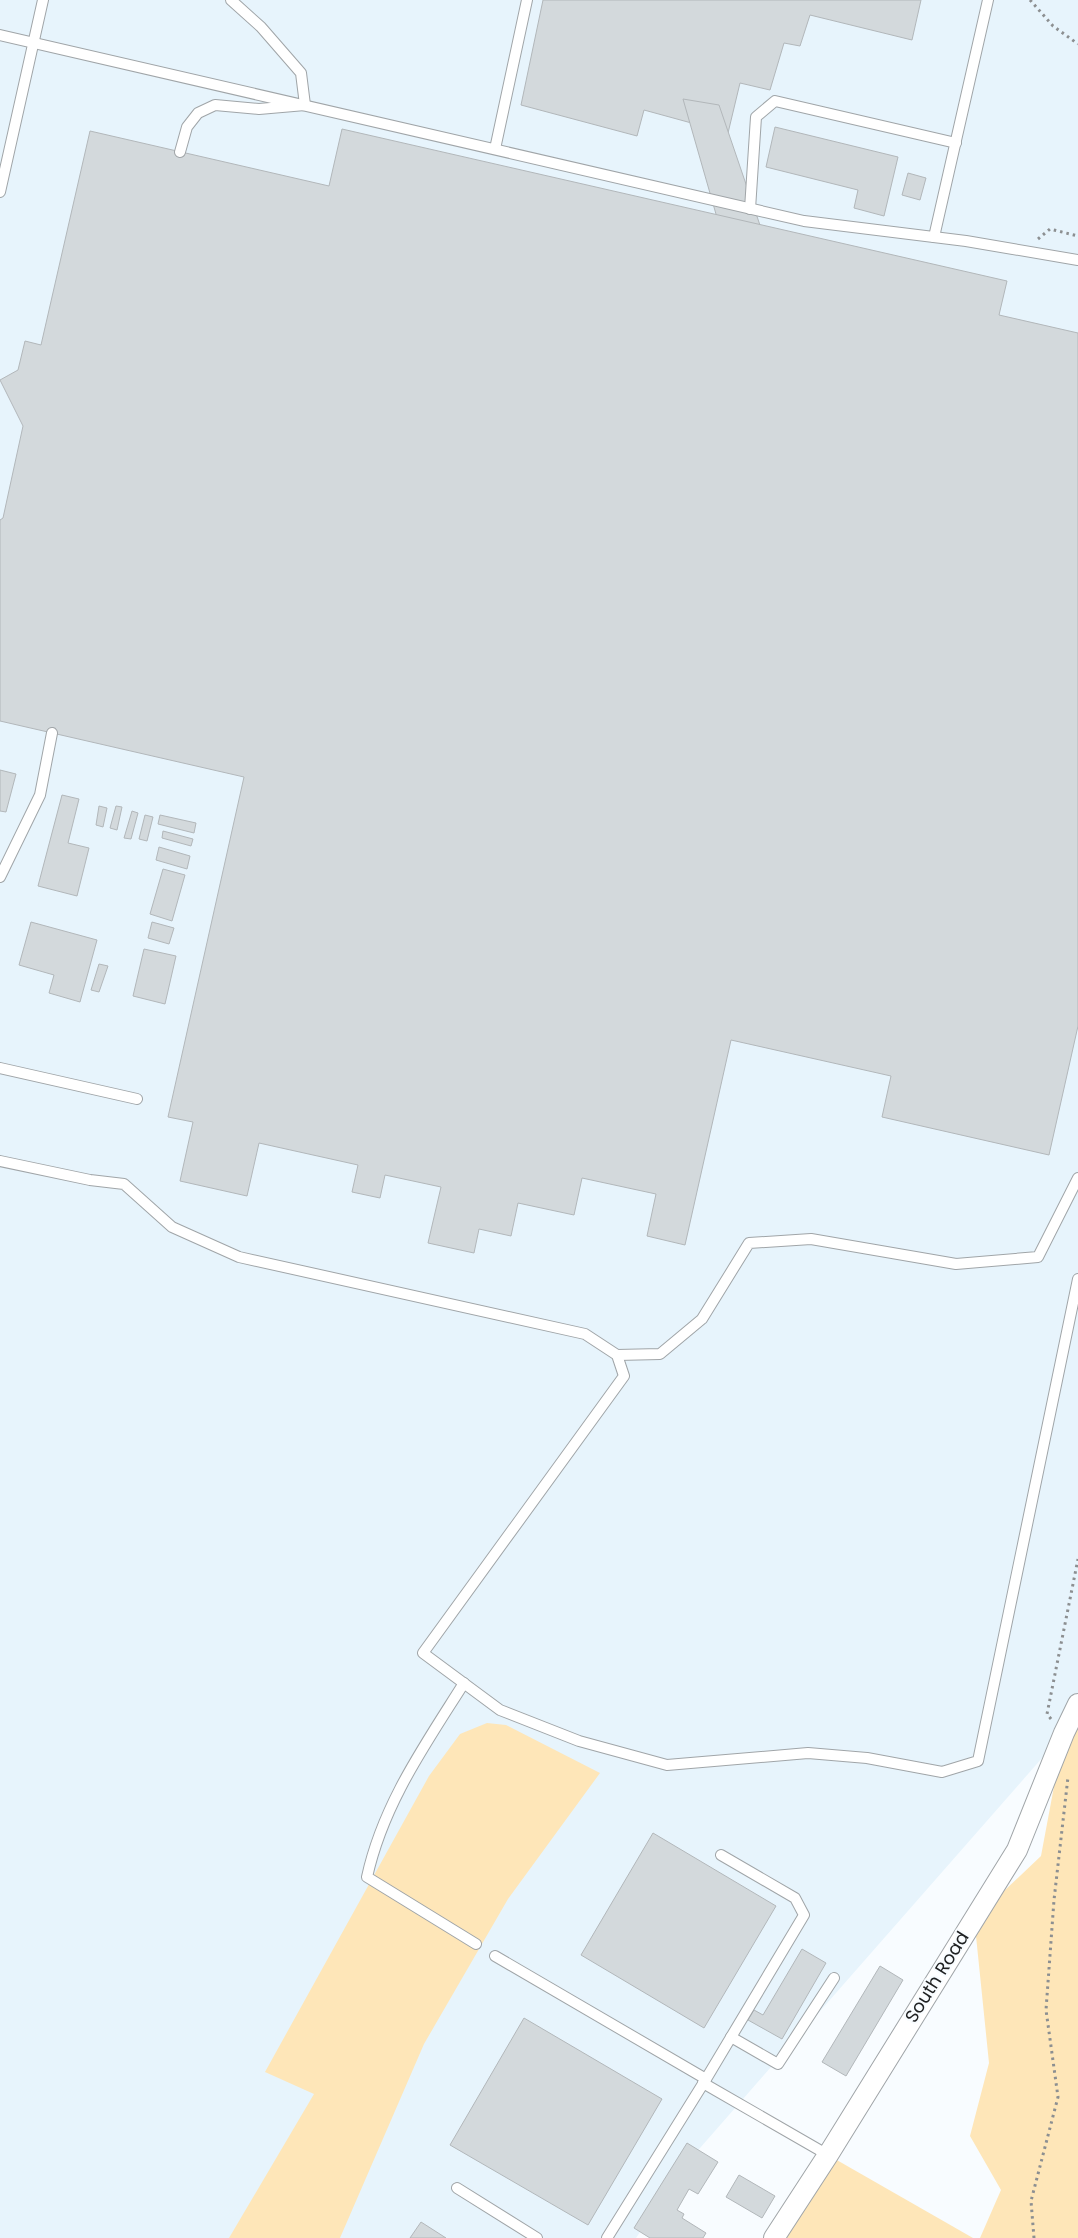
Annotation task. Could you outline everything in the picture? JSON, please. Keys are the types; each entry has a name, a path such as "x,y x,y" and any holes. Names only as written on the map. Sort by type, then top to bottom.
{"street":[{"name":"South Road","path":"774,2238 828,2155 1017,1850 1064,1733 1078,1704"}],"lane":[{"path":"0,192 43,0"},
{"path":"231,0 261,27 301,73 305,105"},
{"path":"495,149 526,0"},
{"path":"934,237 988,0"},
{"path":"0,35 804,221 934,237 1078,260"},
{"path":"750,209 756,117 775,101 956,143"},
{"path":"180,152 187,127 198,113 215,105 259,109 305,105"},
{"path":"0,877 40,795 52,733"},
{"path":"0,1068 137,1099"},
{"path":"0,1161 90,1180 124,1184 172,1227 239,1258 585,1334 617,1355 660,1354 702,1319 748,1243 811,1239 956,1264 1038,1257 1078,1178"},
{"path":"617,1355 624,1376 423,1653 500,1710 579,1741 667,1765 808,1753 867,1758 942,1772 978,1761 1078,1279"},
{"path":"464,1683 417,1757 392,1802 371,1860 367,1877 476,1944"},
{"path":"607,2238 705,2081 804,1915 795,1898 721,1855"},
{"path":"495,1956 828,2155"},
{"path":"731,2037 778,2064 834,1978"},
{"path":"457,2188 537,2238"}],"path":[{"path":"1030,0 1053,26 1078,44"},
{"path":"1024,251 1050,229 1078,236"},
{"path":"1064,1733 1047,1714 1078,1559"},
{"path":"1034,2238 1031,2201 1058,2097 1046,2010 1054,1900 1069,1768"}],"shaded area":[{"path":"0,0 1078,0 1078,1704 1064,1733 686,2164 636,2238 0,2238"},
{"path":"1078,1706 1078,2238 980,2238 1001,2190 970,2136 989,2063 976,1936 1004,1891 1041,1856 1064,1733"},
{"path":"487,1723 506,1725 600,1773 508,1899 424,2044 340,2238 229,2238 314,2094 265,2072 429,1776 460,1734"},
{"path":"828,2155 973,2238 774,2238"}],"building":[{"path":"543,0 921,0 912,40 810,15 800,46 784,43 770,90 740,83 728,133 644,110 637,136 521,105"},
{"path":"683,99 719,105 778,278 736,268 739,248 726,249"},
{"path":"775,127 898,157 884,216 854,208 858,190 766,167"},
{"path":"342,129 1007,281 999,315 1078,333 1078,1026 1049,1155 882,1117 891,1076 731,1040 685,1245 647,1236 656,1194 582,1178 574,1215 518,1203 511,1236 479,1229 474,1253 428,1243 441,1187 385,1175 380,1198 352,1192 358,1165 259,1143 247,1196 180,1181 193,1122 168,1117 244,777 0,721 0,520 3,518 23,426 0,380 18,370 25,341 41,345 90,131 329,186"},
{"path":"908,173 926,178 920,200 902,195"},
{"path":"0,770 16,774 6,812 0,811"},
{"path":"62,795 79,799 68,843 89,848 77,896 38,886"},
{"path":"99,806 107,808 103,827 96,825"},
{"path":"116,806 122,807 117,830 110,828"},
{"path":"132,811 138,813 131,839 124,838"},
{"path":"145,815 153,817 147,841 139,839"},
{"path":"160,815 196,823 194,833 158,824"},
{"path":"163,831 193,839 191,846 162,838"},
{"path":"159,847 190,856 187,869 156,860"},
{"path":"163,869 185,875 172,921 150,914"},
{"path":"31,922 97,940 80,1002 49,993 54,975 19,965"},
{"path":"152,922 174,928 169,944 148,938"},
{"path":"144,949 176,956 165,1004 133,996"},
{"path":"99,964 108,966 99,992 91,990"},
{"path":"653,1833 776,1906 704,2028 581,1955"},
{"path":"802,1949 826,1963 782,2039 748,2020 754,2010 763,2015"},
{"path":"880,1966 903,1980 846,2076 822,2062"},
{"path":"524,2018 662,2099 588,2225 450,2145"},
{"path":"687,2143 718,2162 698,2194 689,2189 677,2210 684,2214 682,2218 706,2233 703,2238 650,2238 634,2228"},
{"path":"739,2175 775,2196 762,2218 726,2197"},
{"path":"421,2222 446,2238 410,2238"}]}
